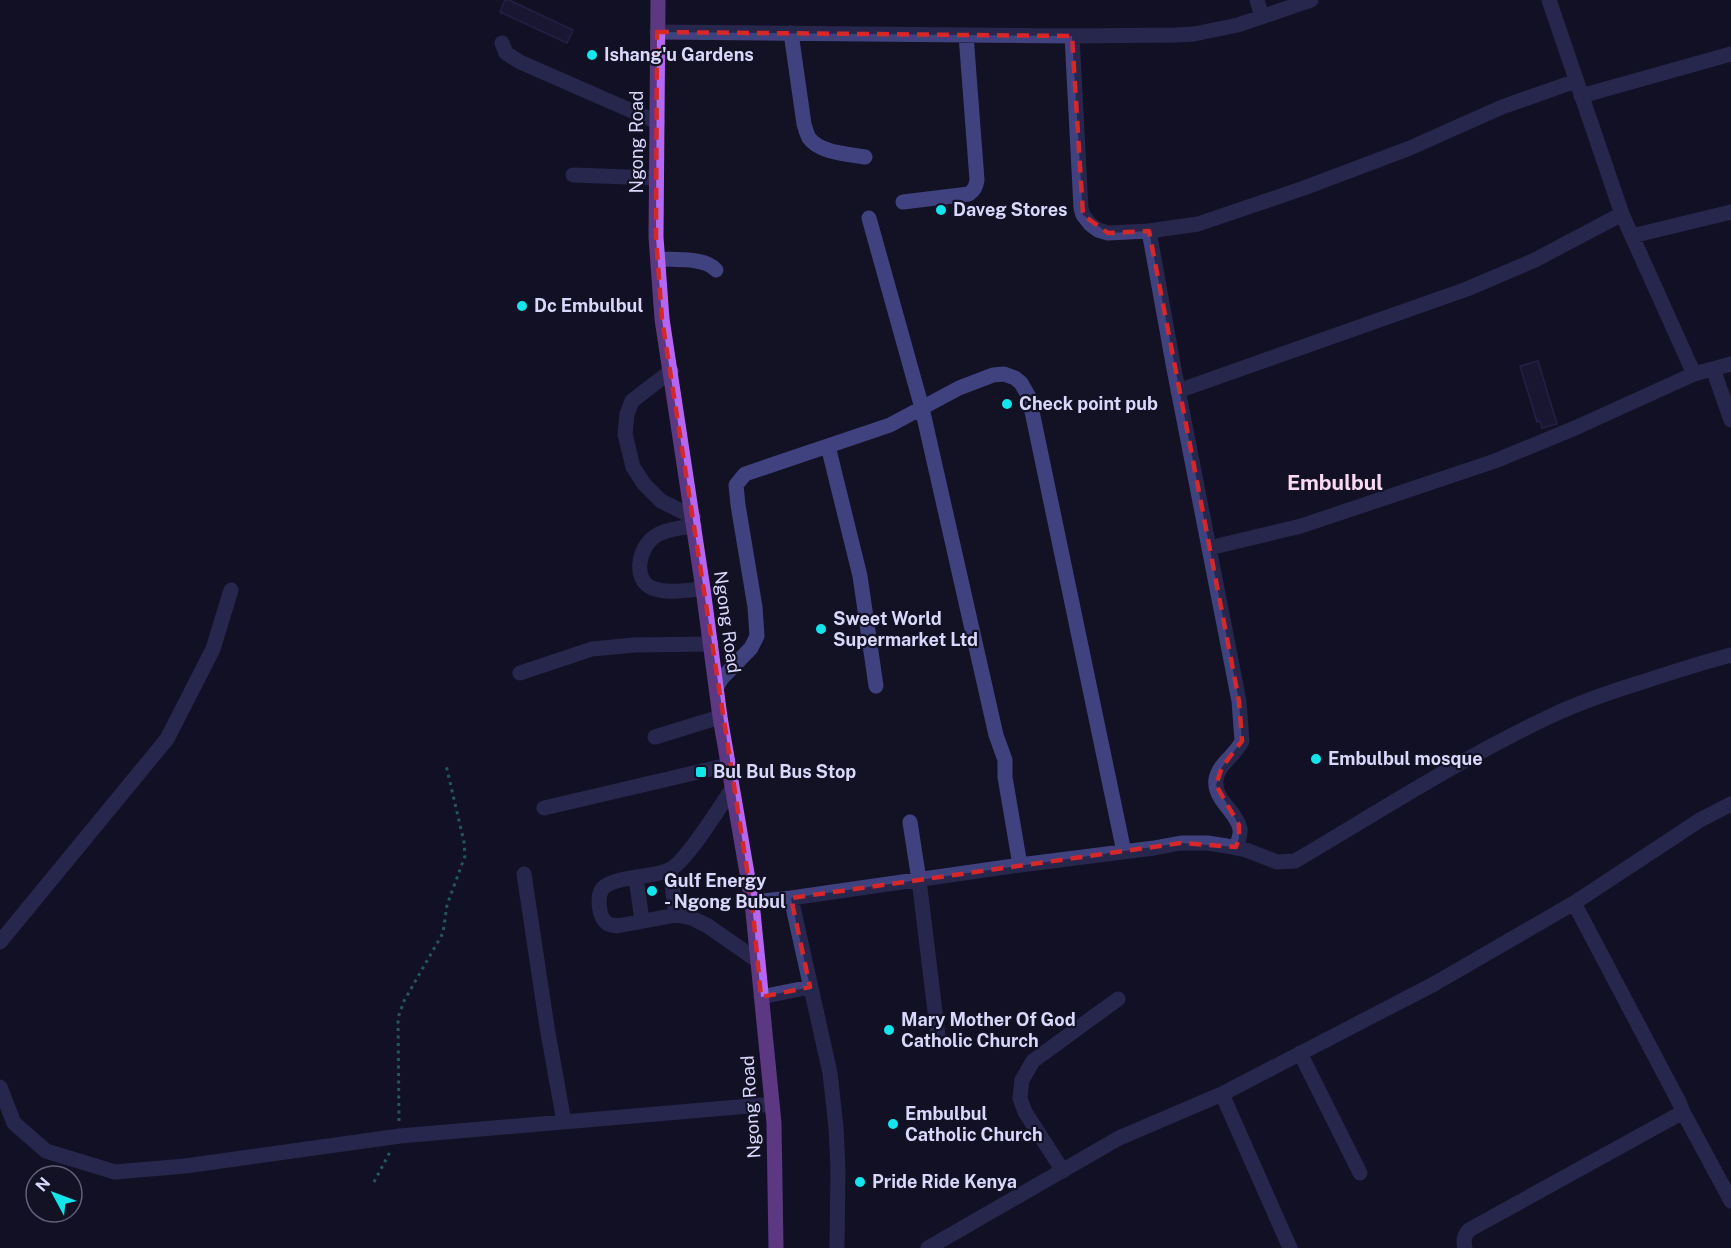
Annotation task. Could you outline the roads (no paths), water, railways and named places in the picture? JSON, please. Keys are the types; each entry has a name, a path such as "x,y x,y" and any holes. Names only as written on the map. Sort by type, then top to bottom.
{"main road":[{"name":"Ngong Road","path":"658,0 656,178 662,319 720,717 753,902 774,1123 776,1248"}],"street":[{"path":"1257,0 1262,17"},
{"path":"657,32 1072,36 1194,34 1238,25 1311,0"},
{"path":"1549,0 1622,214 1694,374"},
{"path":"791,33 804,124 808,137 817,146 865,157"},
{"path":"903,202 969,194 976,186 966,35"},
{"path":"1072,36 1080,201 1083,215 1094,228 1108,233 1149,231 1198,224 1304,188 1410,148 1503,106 1576,81"},
{"path":"502,44 506,53 520,62 657,122"},
{"path":"1581,96 1731,54"},
{"path":"573,174 656,178"},
{"path":"1632,236 1731,212"},
{"path":"1178,391 1467,289 1535,260 1622,214"},
{"path":"869,218 922,408 996,735 1005,760 1005,777 1020,866"},
{"path":"1149,231 1239,701 1242,741 1222,767 1217,776 1216,785 1218,794 1240,830 1236,848"},
{"path":"658,259 700,261 711,264 716,270"},
{"path":"1209,548 1301,526 1495,461 1575,428 1694,374 1731,364"},
{"path":"1713,369 1731,420"},
{"path":"671,370 632,401 627,414 625,434 633,467 644,484 661,501 693,521"},
{"path":"717,686 751,648 757,636 755,607 736,485 745,474 890,424 959,388 1000,374 1009,375 1021,383 1029,397 1124,852"},
{"path":"828,446 860,576 876,686"},
{"path":"693,521 653,538 643,550 639,563 641,576 647,585 654,589 684,591 703,589"},
{"path":"0,942 167,739 213,649 231,590"},
{"path":"520,674 592,649 634,645 711,644"},
{"path":"753,902 1194,843 1236,848 1277,862 1295,861 1462,761 1555,714 1607,693 1702,662 1731,655"},
{"path":"655,737 720,717"},
{"path":"544,808 728,765"},
{"path":"732,789 687,854 670,870 613,882 603,888 599,895 602,917 608,924 616,926 676,915 692,918 708,926 758,961"},
{"path":"928,1248 1119,1138 1221,1094 1434,984 1574,903 1700,820 1731,804"},
{"path":"910,822 920,880 938,1036"},
{"path":"670,870 676,915"},
{"path":"524,874 547,1028 564,1122"},
{"path":"636,877 642,921"},
{"path":"791,898 830,1073 838,1169 837,1248"},
{"path":"1574,903 1731,1201"},
{"path":"761,998 810,987"},
{"path":"1063,1171 1025,1112 1020,1098 1022,1080 1033,1061 1118,999"},
{"path":"1300,1053 1360,1173"},
{"path":"0,1087 14,1123 46,1151 115,1172 185,1166 400,1136 772,1104"},
{"path":"1221,1094 1290,1248"},
{"path":"1465,1248 1465,1236 1469,1230 1683,1112"}],"place":[{"name":"Ishang'u Gardens","path":"592,55"},
{"name":"Daveg Stores","path":"941,210"},
{"name":"Dc Embulbul","path":"522,306"},
{"name":"Check point pub","path":"1007,404"},
{"name":"Sweet World Supermarket Ltd","path":"821,629"},
{"name":"Embulbul mosque","path":"1316,759"},
{"name":"Bul Bul Bus Stop","path":"701,772"},
{"name":"Gulf Energy - Ngong Bubul","path":"652,891"},
{"name":"Mary Mother Of God Catholic Church","path":"889,1030"},
{"name":"Embulbul Catholic Church","path":"893,1124"},
{"name":"Pride Ride Kenya","path":"860,1182"}],"district":[{"name":"Embulbul","path":"1335,483"}]}
